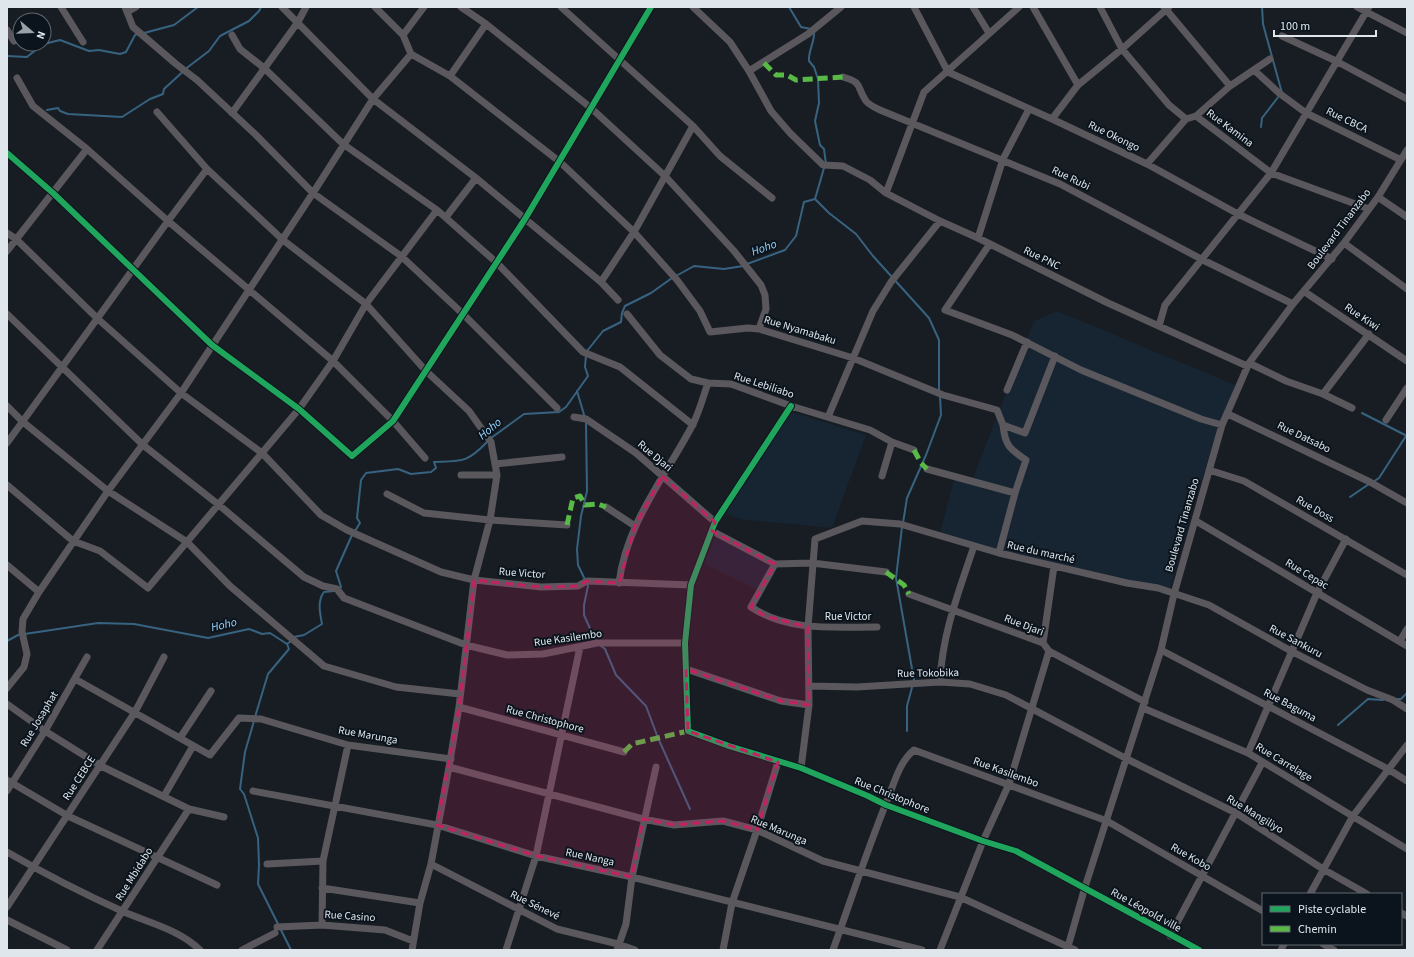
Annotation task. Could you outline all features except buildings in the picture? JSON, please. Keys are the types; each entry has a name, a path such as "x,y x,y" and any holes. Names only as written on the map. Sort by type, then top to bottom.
{"street":[{"path":"61,7 83,42"},
{"path":"136,7 126,10 133,27 197,80 313,193 402,256 463,314 557,408"},
{"path":"282,7 373,99 476,178 601,282 618,300"},
{"path":"232,113 298,22 306,7"},
{"path":"375,7 403,35 411,54 450,76 560,162 634,232"},
{"path":"403,35 424,7"},
{"path":"462,7 486,24 590,108 665,176 761,284 765,295 766,309 760,329"},
{"path":"562,7 693,126 720,156 772,198"},
{"path":"7,153 53,193 212,345 299,409 352,456 393,420 426,371 525,219 651,7"},
{"path":"693,7 730,42 750,71 808,34 841,7"},
{"path":"914,7 948,72"},
{"path":"974,7 990,33"},
{"path":"886,193 924,92 1019,7"},
{"path":"1033,7 1078,85"},
{"path":"1100,7 1122,49 1169,105 1186,120 1147,164"},
{"path":"1357,7 1367,9 1407,33"},
{"path":"1052,118 1078,85 1122,49 1166,8 1230,86"},
{"path":"1159,326 1166,305 1271,173 1367,9"},
{"path":"450,76 486,24"},
{"path":"232,35 240,49 264,68 343,144 446,217 497,263 587,353 620,367 693,425"},
{"path":"1282,36 1336,61 1407,99"},
{"path":"7,688 24,667 26,654 23,634 23,619 39,592 108,490 181,393 250,290 373,99 411,54"},
{"path":"1196,116 1230,86 1270,59"},
{"name":"Rue CBCA","path":"1254,70 1282,95 1306,113 1401,160"},
{"name":"Rue PNC","path":"750,71 771,111 790,133 827,165 843,166 870,180 886,193 940,221 978,238 989,245 1108,303 1286,382 1323,394 1352,408"},
{"name":"Rue Okongo","path":"948,72 1052,118 1147,164 1238,214 1332,259"},
{"name":"Rue Rubi","path":"842,77 853,80 860,86 867,102 880,110 913,122 1060,184 1203,260 1293,304"},
{"path":"17,78 33,106 87,149 168,221 333,361 393,420 425,458"},
{"path":"978,238 1003,159 1029,109"},
{"path":"157,112 207,169 282,240 366,304 426,371 469,411 489,439 497,475 490,520 474,580 459,707 451,759 437,826 431,864 420,903 412,950"},
{"name":"Rue Kamina","path":"1186,120 1196,116 1271,173 1369,210"},
{"path":"601,282 634,232 693,126"},
{"path":"7,251 87,149"},
{"name":"Boulevard Tinanzabo","path":"1068,948 1085,887 1161,650 1174,594 1196,521 1222,425 1228,414 1248,364 1293,304 1332,259 1369,210 1407,150"},
{"path":"7,443 207,169"},
{"path":"446,217 476,178"},
{"path":"1378,197 1407,216"},
{"path":"7,484 73,542 100,551 148,588 219,506 299,409 333,361 366,304 437,210"},
{"path":"828,417 873,311 891,282 940,221"},
{"name":"Rue Nyamabaku","path":"634,232 675,278 700,311 710,332 748,328 760,329 854,358 941,394 997,410 1003,425"},
{"name":"Rue Victor","path":"7,233 16,239 98,320 181,393 262,453 321,515 347,530 441,572 474,580 541,586 578,586 587,582 691,585"},
{"path":"1344,243 1407,289"},
{"path":"989,245 945,310 1027,342 1081,370 1201,419 1222,425"},
{"name":"Rue Kiwi","path":"1304,292 1369,334 1407,361"},
{"path":"7,314 143,445 219,506"},
{"name":"Rue Lebiliabo","path":"627,314 660,355 691,379 708,383 731,384 791,406 870,430 892,442 914,450"},
{"path":"1323,394 1369,334"},
{"path":"1007,390 1027,342"},
{"path":"999,553 1015,493 1026,460 1011,450 1004,439 1003,425 1025,433 1055,356"},
{"path":"620,583 621,568 635,526 662,476 693,425 708,383"},
{"path":"1386,420 1407,388"},
{"path":"7,406 23,422 108,490 187,542 230,586 324,666 396,687 460,694"},
{"path":"791,406 715,522 691,585 685,643 686,669 780,700 809,705"},
{"name":"Rue Datsabo","path":"1228,414 1370,482 1407,503"},
{"name":"Rue Djari","path":"574,417 586,418 636,453 715,522"},
{"path":"882,476 892,442"},
{"path":"495,464 562,457"},
{"path":"927,469 1015,493"},
{"name":"Rue Doss","path":"1209,470 1244,481 1407,575"},
{"path":"461,475 497,475"},
{"path":"387,494 424,513 490,520 567,524"},
{"name":"Rue Kasilembo","path":"219,506 304,577 323,586 337,589 344,598 466,645 507,655 543,654 597,643 685,643"},
{"path":"606,507 635,526"},
{"name":"Rue du marché","path":"812,563 815,539 862,521 902,524 999,553 1174,594"},
{"name":"Rue Cepac","path":"1196,521 1407,646"},
{"path":"712,531 776,564 812,563 886,572"},
{"path":"1248,753 1317,593 1346,539"},
{"path":"940,682 941,658 952,611 974,546"},
{"path":"801,768 809,705 808,627 812,563"},
{"name":"Rue Victor","path":"776,564 751,607 765,616 808,627 878,627"},
{"path":"7,565 39,592"},
{"path":"1043,643 1054,566"},
{"name":"Rue Djari","path":"909,594 1043,643 1049,651 1144,705"},
{"name":"Rue Sankuru","path":"1174,594 1209,605 1291,651 1366,690 1393,700 1407,709"},
{"path":"1400,642 1407,629"},
{"path":"506,950 520,911 536,856 563,735 580,647"},
{"name":"Rue Baguma","path":"1161,650 1269,706 1407,781"},
{"path":"940,950 983,841 1009,784 1049,651"},
{"name":"Rue Josaphat","path":"7,791 10,782 45,731 87,657"},
{"name":"Rue CEBCE","path":"7,907 101,766 135,712 164,657"},
{"name":"Rue Christophore","path":"686,669 688,731 778,762 801,768 886,805 983,841 1016,851 1085,887"},
{"path":"75,679 193,746 164,796"},
{"name":"Rue Tokobika","path":"809,686 857,687 940,682 970,684 1006,695 1127,759"},
{"path":"180,738 211,691"},
{"path":"7,704 45,731 101,766 189,809 224,817"},
{"name":"Rue Carrelage","path":"1144,705 1248,753 1262,763 1407,849"},
{"name":"Rue Christophore","path":"459,707 624,752"},
{"name":"Rue Marunga","path":"193,746 210,755 239,718 247,720 261,719 348,745 451,759"},
{"path":"322,925 323,861 348,745"},
{"path":"1311,893 1353,816 1407,746"},
{"name":"Rue Kasilembo","path":"886,805 902,764 914,750 1107,821"},
{"name":"Rue Mangiliyo","path":"1127,759 1236,813 1323,869 1365,893"},
{"path":"723,950 732,903 778,762"},
{"path":"1170,936 1262,763"},
{"name":"Rue Marunga","path":"449,767 643,819 674,825 723,821 757,830 823,861 960,897 1068,948 1076,950"},
{"path":"618,947 626,924 632,877 643,819 656,768"},
{"path":"10,782 68,816 156,858 218,885"},
{"name":"Rue Nanga","path":"253,791 334,805 437,826 536,856 632,877 922,950"},
{"path":"833,950 860,871 886,805"},
{"name":"Rue Mbidabo","path":"98,950 124,912 156,858 189,809"},
{"name":"Rue Kobo","path":"1107,821 1262,910"},
{"path":"7,852 124,912 184,937 200,950"},
{"path":"267,864 323,861"},
{"name":"Rue Sénevé","path":"431,864 557,929 618,947 635,950"},
{"name":"Rue Léopold ville","path":"1085,887 1170,936 1199,950"},
{"path":"322,888 420,903"},
{"path":"7,920 67,950"},
{"name":"Rue Casino","path":"242,950 278,928 322,925 385,930 413,941"},
{"path":"1325,945 1334,950"}],"highlighted area":[{"path":"662,476 715,522 712,531 775,564 751,607 765,616 808,627 809,705 781,701 686,669 688,731 778,762 757,830 723,821 674,825 643,819 632,877 536,856 437,825 459,707 474,580 541,587 578,586 587,581 619,583 635,526"}],"shaded area":[{"path":"1057,311 1235,385 1198,490 1170,589 939,536 954,480 971,483 1034,321"},
{"path":"789,411 866,435 832,528 739,519 726,513"},
{"path":"715,537 773,566 760,591 704,564"}],"waterway":[{"path":"144,33 174,25 198,7"},
{"path":"47,110 58,108 60,111 68,114 122,117 150,99 163,94 164,89 188,67 209,51 220,36 249,21 261,7"},
{"name":"Hoho","path":"789,7 801,27 811,29"},
{"path":"1262,7 1263,24 1282,93"},
{"name":"Hoho","path":"814,31 814,39 809,61 814,67 818,79 819,103 815,121 820,145 824,149 826,164"},
{"path":"52,42 60,40 89,51 99,50 120,54 126,52 135,35 138,34"},
{"path":"7,56 27,57 33,52"},
{"path":"1261,127 1262,118 1279,96"},
{"name":"Hoho","path":"815,199 824,168"},
{"path":"815,199 829,213 856,234 873,256 929,318 939,340 939,392"},
{"name":"Hoho","path":"747,264 785,250 796,236 804,202 815,199"},
{"name":"Hoho","path":"676,276 694,266 724,269 743,266"},
{"name":"Hoho","path":"587,351 603,331 621,322 622,313 625,306 651,293 672,278"},
{"name":"Hoho","path":"491,438 524,414 559,412 566,407 588,376 585,367 586,355"},
{"path":"577,391 585,418"},
{"path":"903,523 907,498 926,455 941,415 940,396"},
{"path":"1362,413 1407,436"},
{"path":"586,422 587,491 581,516 577,549 578,565 588,586 584,605 584,615 596,642"},
{"path":"1373,482 1379,478 1406,436"},
{"name":"Hoho","path":"355,531 360,523 357,518 361,480 366,473 398,469 411,474 431,472 436,468 434,462 458,461 464,459 475,453 488,441"},
{"path":"1350,497 1369,484"},
{"path":"902,527 896,578 914,680 907,706 907,731"},
{"name":"Hoho","path":"339,589 341,587 336,571 352,535"},
{"name":"Hoho","path":"294,637 304,635 322,624 320,616 320,599 324,592 334,591"},
{"name":"Hoho","path":"7,641 18,635 98,623 134,624 208,638 249,629 262,634 270,633 287,644"},
{"name":"Hoho","path":"287,644 291,641"},
{"path":"255,717 268,674 289,649 287,644"},
{"path":"601,646 605,649 616,675 646,706 658,738 690,809"},
{"path":"1396,699 1401,699 1407,693"},
{"path":"1338,725 1368,699 1383,700"},
{"path":"254,721 245,752 240,789 244,794 258,838 258,884 278,924"},
{"path":"280,928 291,950"}],"marked path":[{"path":"764,63 776,75 787,75 796,80 843,77"},
{"path":"914,450 921,463 927,469"},
{"path":"567,525 573,498 580,496 585,505 598,504 606,507"},
{"path":"886,572 904,585 909,594"},
{"path":"624,752 632,744 688,731"}],"cycle path":[{"path":"7,153 53,193 212,345 299,409 352,456 393,421 525,219 651,7"},
{"path":"791,406 715,522 691,585 685,643 688,731 729,746 801,768 886,805 983,841 1016,851 1199,950"}]}
